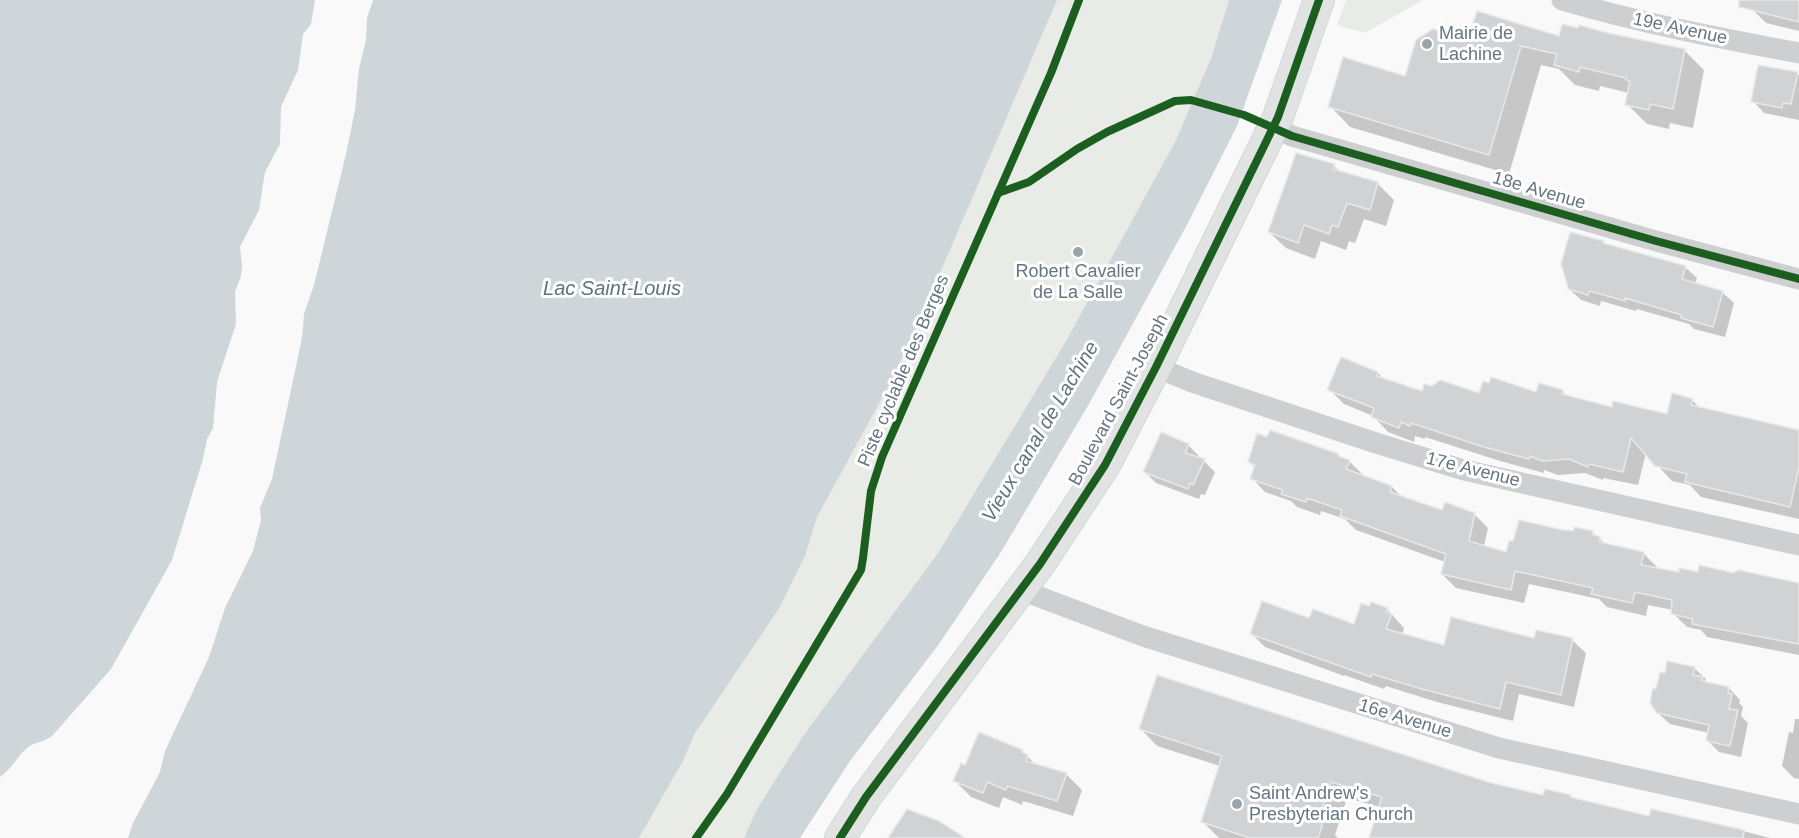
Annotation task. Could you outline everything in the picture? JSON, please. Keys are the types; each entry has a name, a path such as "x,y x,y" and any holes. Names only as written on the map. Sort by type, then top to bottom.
{"street":[{"name":"Boulevard Saint-Joseph","path":"840,838 866,797 1040,564 1105,465 1273,127 1318,0"},
{"name":"19e Avenue","path":"1562,0 1672,28 1799,53"},
{"name":"18e Avenue","path":"1273,127 1292,136 1656,241 1799,279"},
{"name":"17e Avenue","path":"1156,366 1192,382 1387,447 1464,470 1799,545"},
{"name":"16e Avenue","path":"1021,590 1143,636 1499,748 1799,814"}],"shaded area":[{"path":"1057,0 1229,0 1211,58 1176,140 1066,341 938,553 803,736 757,809 744,838 639,838 683,761 694,735 780,607 805,556 817,517 891,382"},
{"path":"1346,0 1423,0 1365,33 1337,25"}],"water":[{"path":"0,0 315,0 311,24 303,34 298,70 281,107 280,144 265,172 259,210 240,247 242,265 235,292 236,324 217,382 213,428 207,439 172,560 111,669 53,735 27,748 0,777"},
{"name":"Lac Saint-Louis","path":"373,0 1057,0 891,382 817,517 805,556 780,607 694,735 683,761 639,838 128,838 133,823 160,772 165,751 209,657 225,608 253,551 261,520 260,508 272,479 302,338 304,314 314,285 346,154 355,110 359,69 366,40 367,18"},
{"name":"Vieux canal de Lachine","path":"1229,0 1282,0 1237,126 1189,221 1089,404 1001,552 939,644 850,761 800,838 744,838 757,809 803,736 938,553 1066,341 1176,140 1211,58"}],"building":[{"path":"1739,0 1799,0 1799,22 1739,7"},
{"path":"1477,11 1559,36 1562,24 1578,28 1579,25 1685,49 1673,109 1650,104 1649,110 1625,105 1630,81 1626,78 1580,67 1579,72 1554,65 1557,54 1521,46 1489,155 1328,107 1343,57 1405,76 1416,40 1433,29 1468,39"},
{"path":"1758,65 1798,72 1791,104 1783,103 1782,108 1751,102"},
{"path":"1296,153 1335,164 1333,169 1378,182 1370,210 1347,203 1338,227 1332,225 1329,234 1304,225 1298,243 1268,232"},
{"path":"1570,232 1686,266 1682,279 1723,291 1713,327 1625,298 1625,301 1590,291 1588,295 1568,289 1561,264"},
{"path":"1341,357 1378,372 1377,376 1422,391 1424,384 1432,386 1440,380 1479,393 1483,381 1489,383 1491,377 1536,392 1539,383 1563,390 1562,394 1612,407 1613,401 1667,414 1672,393 1693,399 1691,405 1799,430 1799,467 1790,507 1685,482 1687,474 1655,466 1631,438 1623,472 1589,464 1588,467 1569,459 1543,461 1530,456 1529,459 1411,423 1410,426 1401,422 1399,428 1371,417 1374,408 1327,390"},
{"path":"1270,430 1339,454 1338,456 1350,460 1346,469 1392,486 1390,492 1442,510 1445,502 1475,513 1469,541 1506,552 1509,541 1513,541 1519,520 1563,530 1574,531 1574,527 1593,531 1592,534 1600,537 1600,542 1644,552 1641,565 1679,572 1679,568 1698,572 1699,565 1734,573 1738,570 1799,583 1799,644 1692,624 1693,619 1671,614 1672,600 1635,592 1632,603 1591,594 1593,588 1515,571 1511,590 1441,574 1446,554 1340,516 1342,510 1307,498 1306,502 1281,494 1283,490 1250,479 1255,465 1248,462 1257,433 1267,437"},
{"path":"1161,432 1189,444 1185,453 1205,459 1193,485 1190,483 1188,489 1143,472"},
{"path":"1262,601 1309,618 1313,609 1354,624 1361,603 1369,606 1371,602 1388,608 1386,612 1392,614 1386,629 1444,645 1451,617 1534,638 1536,630 1573,638 1561,695 1506,682 1500,709 1372,674 1371,677 1250,634"},
{"path":"1667,661 1695,667 1693,675 1703,677 1702,681 1729,687 1728,693 1732,694 1729,709 1738,710 1730,746 1706,741 1709,725 1657,713 1650,703 1653,688 1656,689 1660,672 1665,673"},
{"path":"1157,675 1491,783 1543,795 1545,789 1649,816 1651,809 1744,830 1743,838 1369,838 1382,797 1331,782 1318,820 1323,822 1318,838 1250,838 1201,822 1222,756 1139,729"},
{"path":"979,732 1023,750 1022,752 1028,755 1026,761 1067,773 1057,801 1007,786 1006,790 987,782 983,793 953,781 961,763 965,765"},
{"path":"907,809 939,821 965,838 888,838"}],"cycle path":[{"name":"Piste cyclable des Berges","path":"696,838 727,794 861,570 871,491 882,457 1051,73 1079,0"},
{"path":"840,838 866,797 1040,564 1105,465 1156,367 1278,117 1319,0"},
{"path":"998,193 1029,182 1077,149 1107,132 1175,101 1191,100 1244,115 1292,136 1656,241 1799,279"}],"place":[{"name":"Mairie de Lachine","path":"1427,44"},
{"name":"Robert Cavalier de La Salle","path":"1078,252"},
{"name":"Saint Andrew's Presbyterian Church","path":"1237,804"}]}
